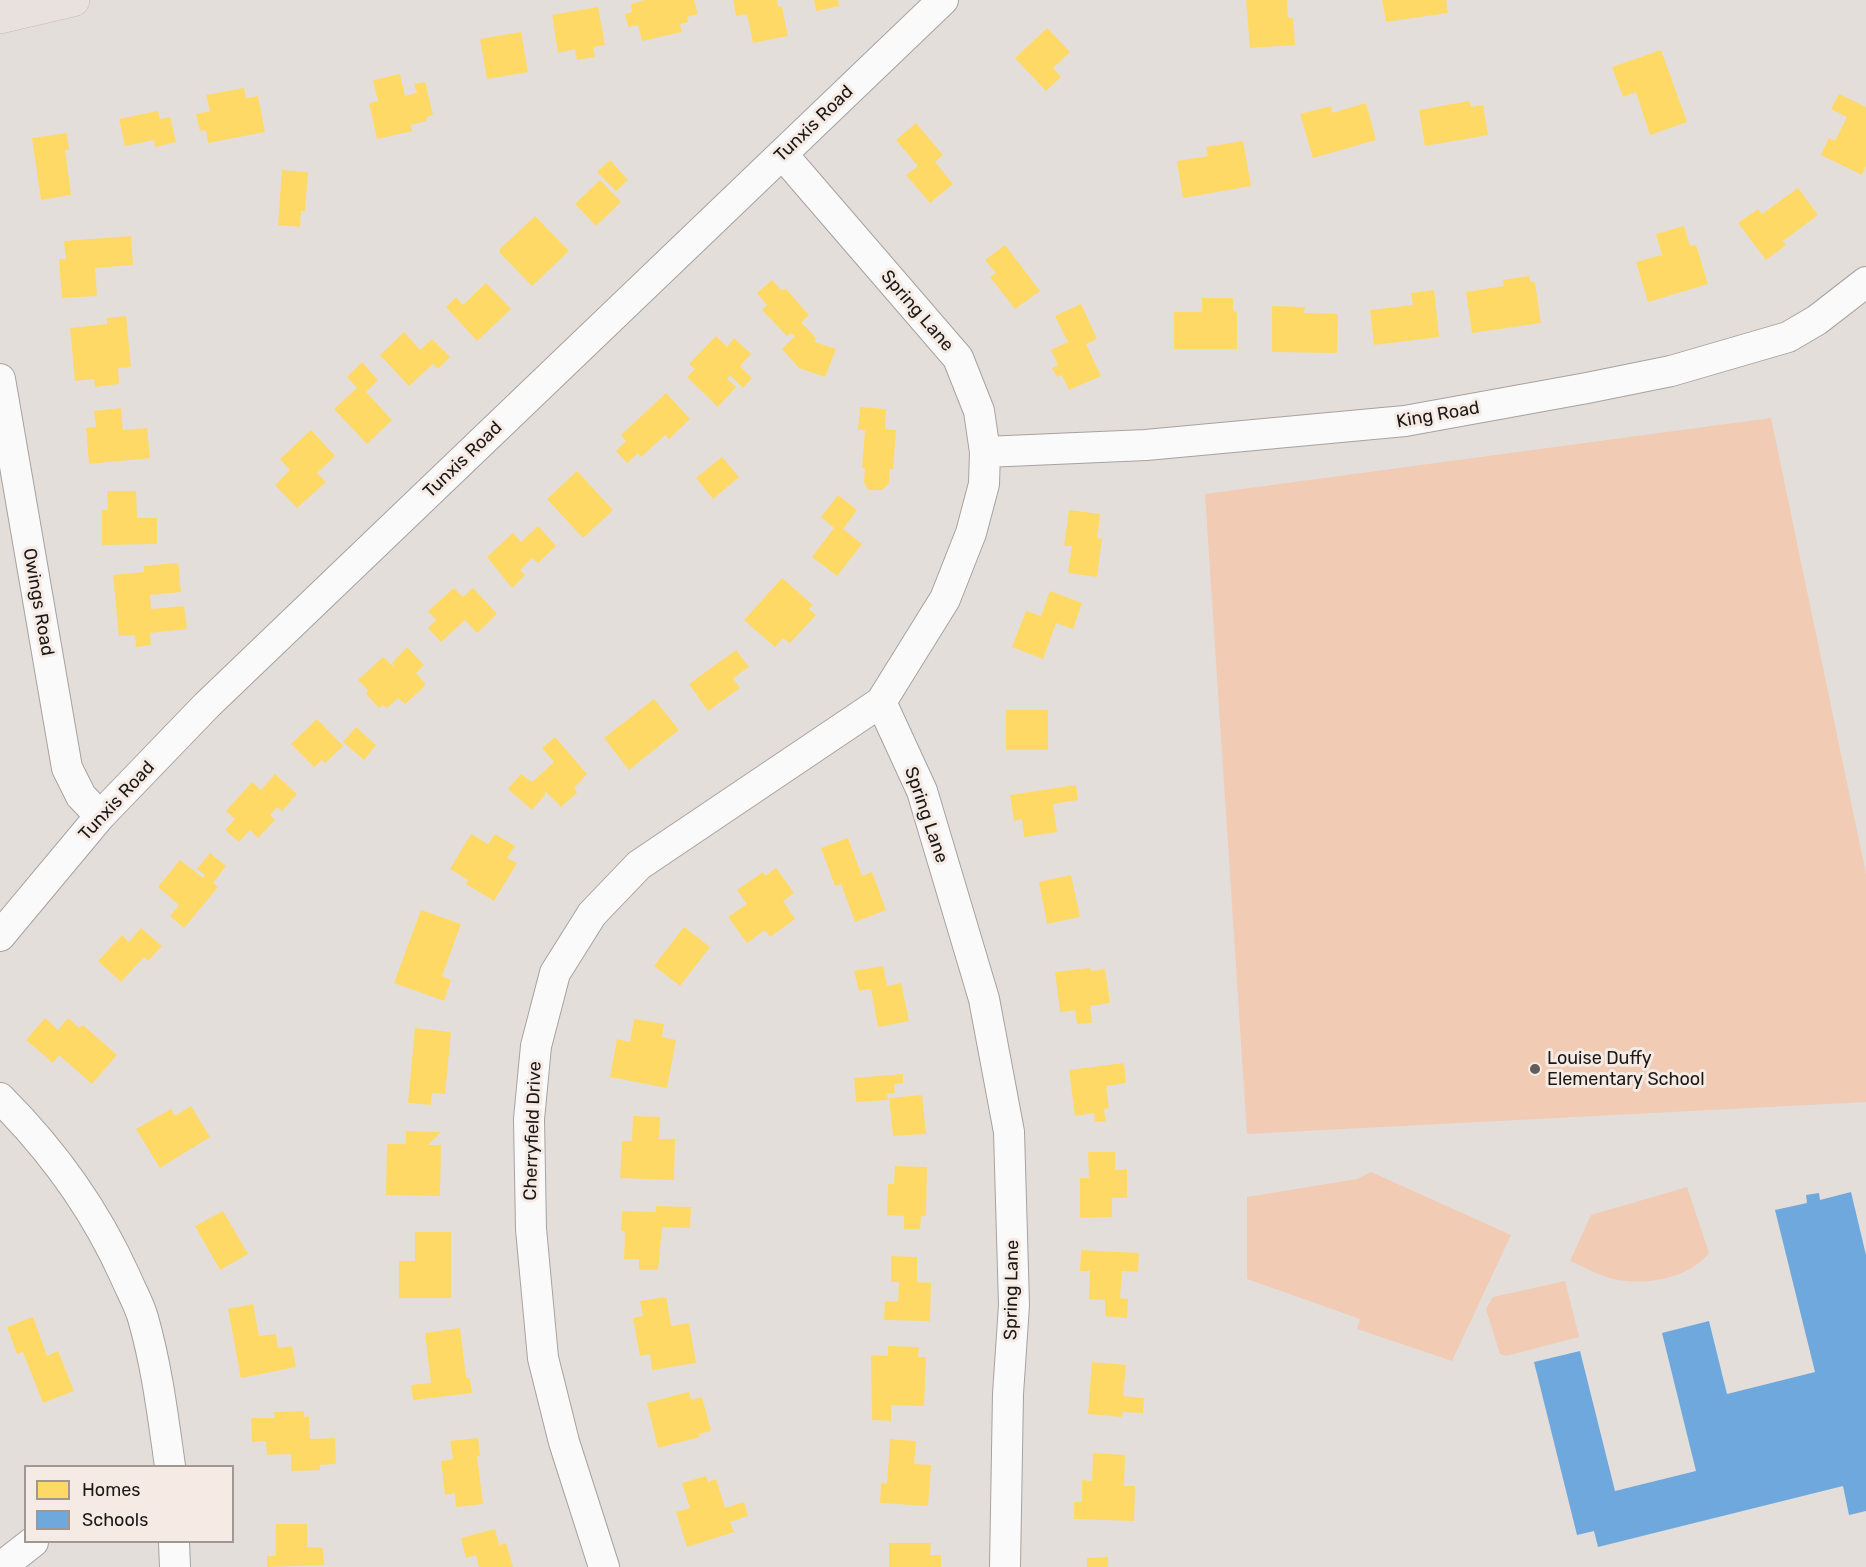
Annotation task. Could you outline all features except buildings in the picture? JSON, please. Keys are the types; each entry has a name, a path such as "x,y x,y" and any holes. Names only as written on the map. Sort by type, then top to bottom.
{"main road":[{"path":"0,17 32,5 73,0"}],"street":[{"name":"Tunxis Road","path":"0,936 100,816 207,705 943,0"},
{"name":"Spring Lane","path":"783,155 958,358 979,411 985,452 984,484 971,533 945,599 881,702 922,791 984,999 1009,1132 1014,1305 1008,1394 1005,1567"},
{"name":"King Road","path":"985,452 1146,445 1405,422 1587,388 1671,371 1772,343 1817,320 1866,282"},
{"name":"Owings Road","path":"0,378 67,768 81,796 100,816"},
{"name":"Cherryfield Drive","path":"604,1567 564,1442 543,1358 531,1229 530,1119 536,1046 555,973 592,914 639,865 881,702"},
{"path":"0,1098 60,1164 104,1232 120,1266 143,1316 154,1362 170,1465"},
{"path":"1,1567 32,1543"},
{"path":"174,1543 175,1567"}],"shaded area":[{"path":"1771,418 1866,874 1866,1102 1247,1134 1205,494"},
{"path":"1371,1172 1511,1235 1452,1361 1357,1329 1360,1319 1247,1279 1247,1197 1357,1179"},
{"path":"1687,1187 1709,1253 1690,1269 1665,1278 1639,1282 1613,1279 1570,1261 1591,1215"},
{"path":"1565,1281 1579,1337 1506,1356 1500,1354 1486,1309 1493,1297"}],"place":[{"name":"Louise Duffy Elementary School","path":"1535,1069"}]}
